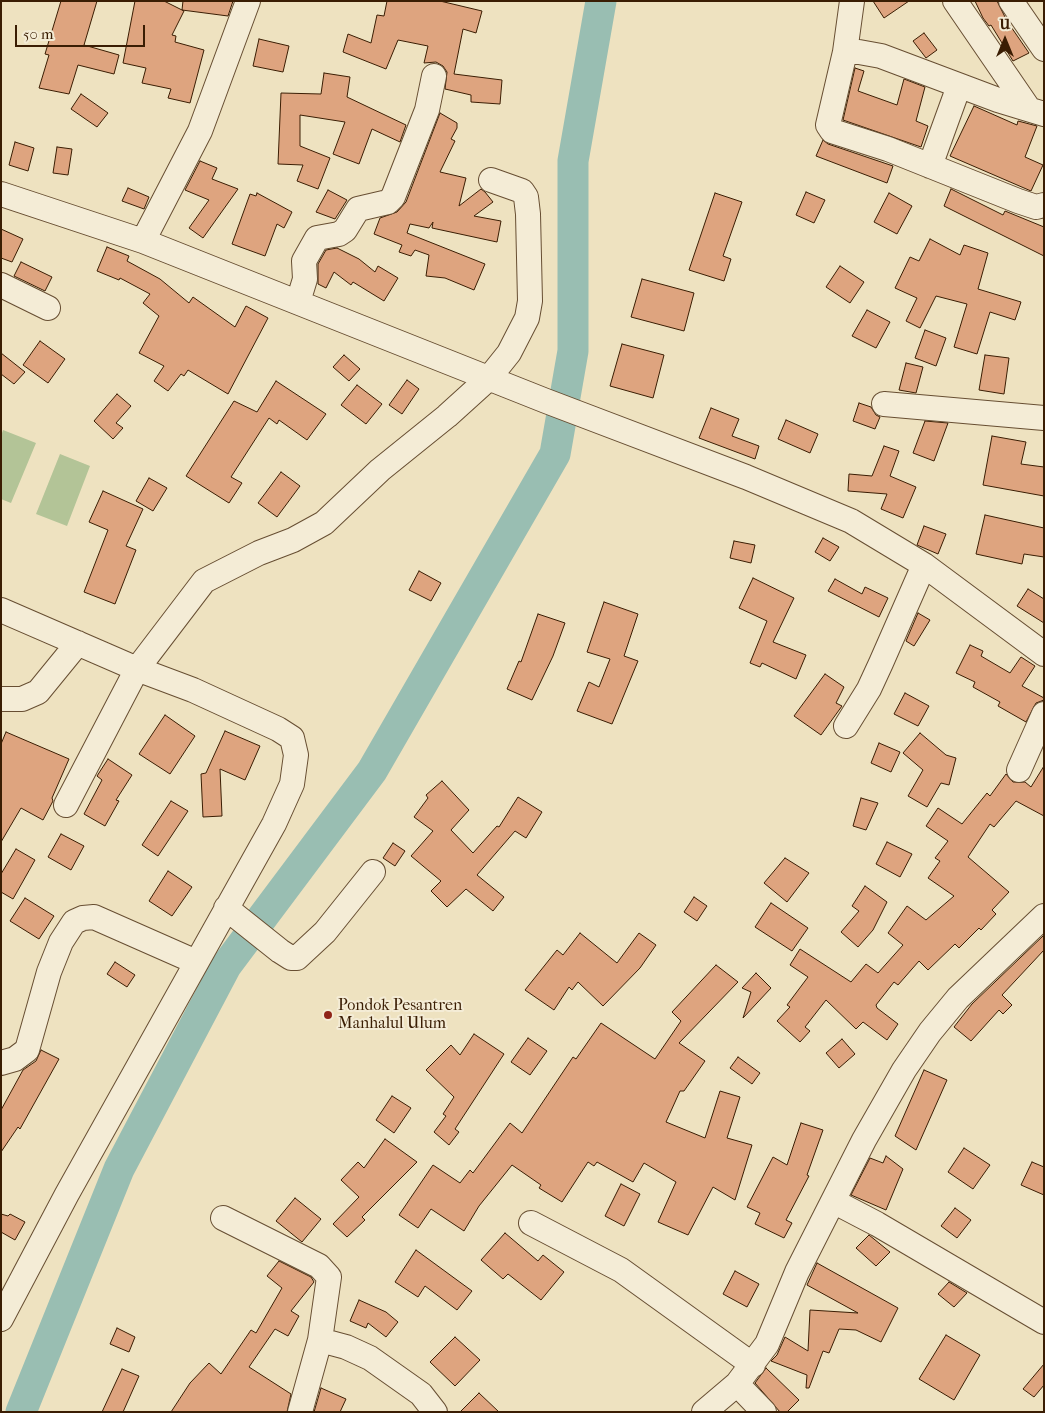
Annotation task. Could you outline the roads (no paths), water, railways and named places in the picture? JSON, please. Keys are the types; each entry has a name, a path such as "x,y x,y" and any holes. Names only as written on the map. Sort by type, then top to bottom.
{"street":[{"path":"143,241 200,131 248,1"},
{"path":"852,1 845,52 828,128 1018,201 1036,207 1044,205"},
{"path":"955,1 1036,112"},
{"path":"1011,1 1044,49"},
{"path":"845,52 859,52 881,56 959,86 1036,112"},
{"path":"298,302 306,279 304,261 317,238 341,233 358,209 388,202 393,197 427,110 434,76"},
{"path":"930,166 959,86"},
{"path":"66,805 137,669 204,581 259,553 293,540 324,523 380,470 447,416 489,378 509,353 527,318 531,287 526,197 516,188 491,180"},
{"path":"1,194 143,241 604,424 746,477 851,521 924,565 1044,654"},
{"path":"1,285 48,308"},
{"path":"884,404 1044,418"},
{"path":"846,726 873,681 924,565"},
{"path":"1,610 137,669 193,690 278,729 289,735 296,746 295,770 292,784 274,824 67,1194 7,1292 1,1319"},
{"path":"1,699 22,699 38,692 78,644"},
{"path":"1019,770 1044,714"},
{"path":"226,908 287,956 297,958 305,953 325,932 373,872"},
{"path":"704,1412 738,1384 767,1344 797,1272 864,1140 904,1070 930,1032 958,998 1044,916"},
{"path":"1,1063 15,1059 27,1050 49,972 64,935 74,922 83,918 94,917 196,962"},
{"path":"833,1201 878,1224 1044,1322"},
{"path":"223,1218 319,1266 328,1275 329,1282 320,1340 300,1412"},
{"path":"531,1223 621,1270 753,1365"},
{"path":"320,1340 346,1347 376,1363 421,1394 435,1412"},
{"path":"738,1384 764,1412"}],"waterway":[{"path":"21,1412 119,1169 226,966 372,771 555,454 573,351 573,161 601,1"}],"place":[{"name":"Pondok Pesantren Manhalul Ulum","path":"328,1015"}]}
